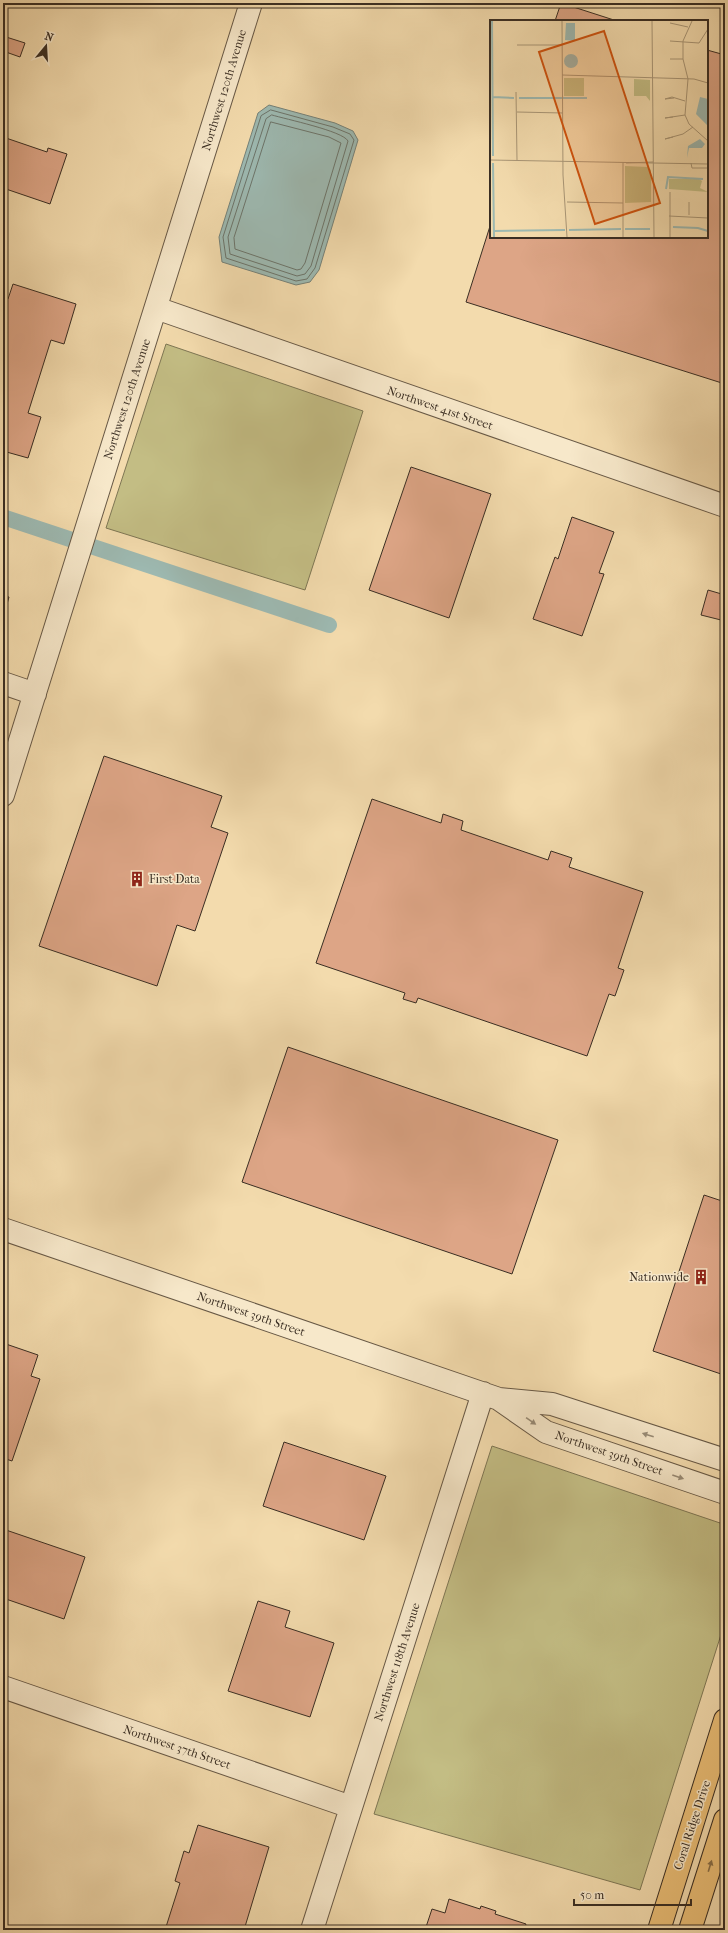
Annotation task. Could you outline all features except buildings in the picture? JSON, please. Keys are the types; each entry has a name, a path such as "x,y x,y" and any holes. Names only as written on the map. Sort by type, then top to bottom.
{"main road":[{"name":"Coral Ridge Drive","path":"662,1928 725,1720"},
{"path":"690,1930 725,1820"}],"street":[{"name":"Northwest 120th Avenue","path":"3,795 250,3"},
{"name":"Northwest 41st Street","path":"156,308 725,506"},
{"path":"3,683 35,694"},
{"name":"Northwest 39th Street","path":"3,1229 491,1396 552,1404 725,1460"},
{"name":"Northwest 39th Street","path":"491,1396 546,1432 725,1493"},
{"name":"Northwest 118th Avenue","path":"312,1930 351,1807 491,1396"},
{"name":"Northwest 37th Street","path":"3,1687 351,1807"}],"shaded area":[{"path":"166,344 363,411 305,590 106,528"},
{"path":"492,1446 723,1524 725,1529 725,1622 640,1890 374,1814"}],"water":[{"path":"269,105 335,123 353,131 358,140 319,270 310,282 296,285 222,262 219,237 258,113"}],"waterway":[{"path":"3,517 329,625"}],"place":[{"name":"First Data","path":"137,879"},
{"name":"Nationwide","path":"701,1277"}]}
